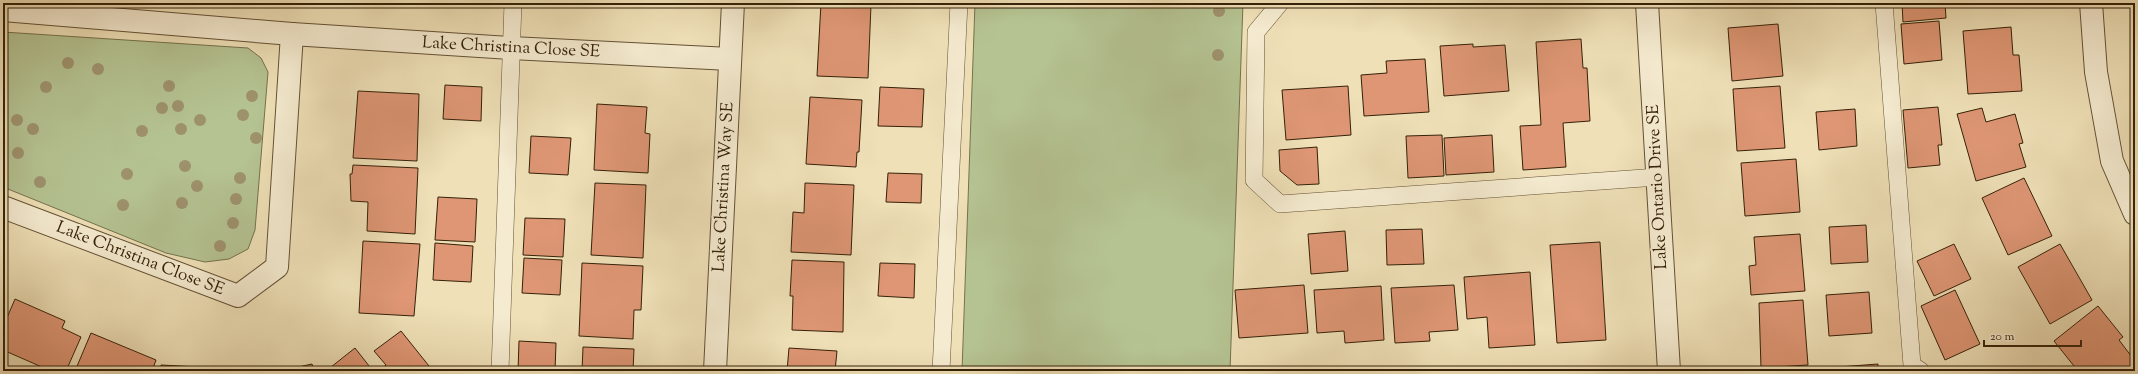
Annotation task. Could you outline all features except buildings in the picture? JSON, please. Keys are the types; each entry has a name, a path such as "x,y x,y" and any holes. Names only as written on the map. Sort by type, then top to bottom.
{"street":[{"name":"Lake Christina Way SE","path":"715,371 733,3"},
{"name":"Lake Ontario Drive SE","path":"1647,3 1669,371"},
{"path":"2091,3 2096,72 2112,161 2135,214"},
{"name":"Lake Christina Close SE","path":"3,10 292,34 511,48 730,59"},
{"name":"Lake Christina Close SE","path":"3,207 238,296 277,267 292,34"}],"lane":[{"path":"500,371 513,3"},
{"path":"941,371 959,3"},
{"path":"1280,3 1256,32 1254,180 1280,204 1658,177"},
{"path":"1884,3 1912,365 1921,371"}],"green space":[{"path":"975,3 1243,3 1230,371 962,371"},
{"path":"2130,3 2135,3 2135,68"},
{"path":"3,32 248,48 261,58 268,72 255,230 248,249 229,259 205,262 166,253 3,187"}]}
